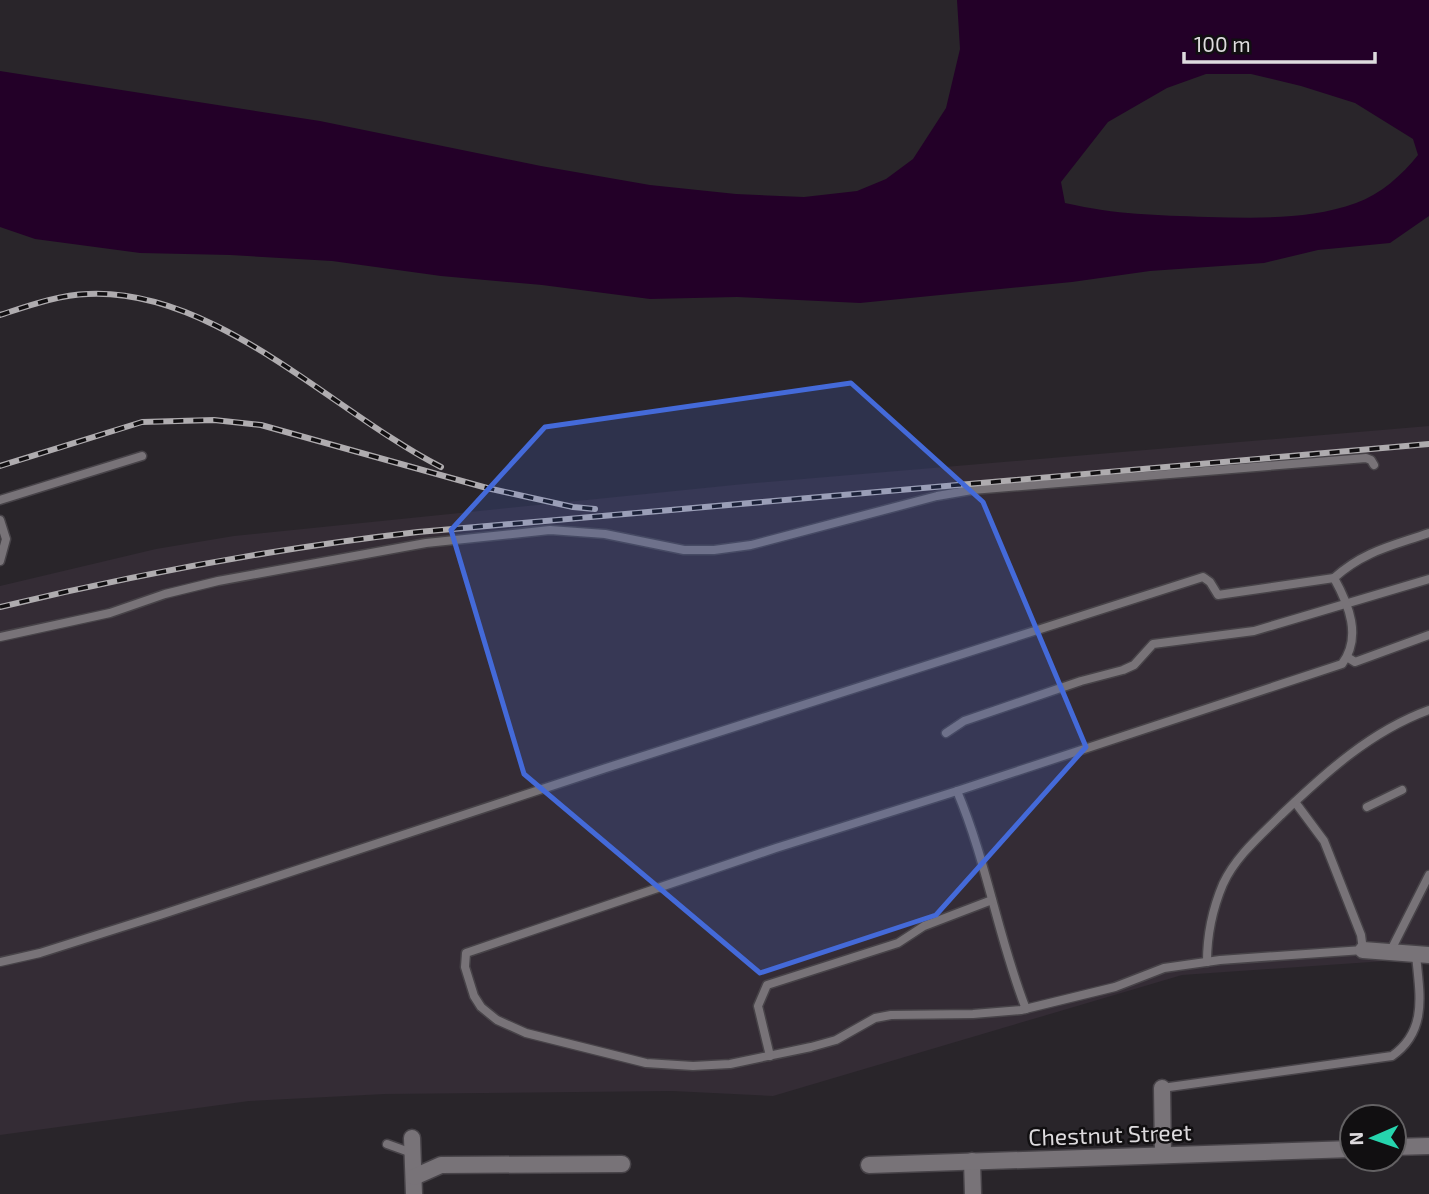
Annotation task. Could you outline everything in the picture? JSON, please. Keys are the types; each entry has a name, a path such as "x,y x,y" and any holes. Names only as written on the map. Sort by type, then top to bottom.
{"street":[{"path":"1363,950 1423,954"},
{"path":"1162,1088 1164,1155"},
{"path":"412,1145 414,1194"},
{"path":"1408,1147 1429,1146"},
{"name":"Chestnut Street","path":"869,1165 1338,1149"},
{"path":"972,1161 973,1194"},
{"path":"414,1177 441,1166 622,1164"}],"lane":[{"path":"0,500 142,456"},
{"path":"0,637 110,613 165,594 218,581 426,543 550,530 606,534 684,550 714,550 751,545 937,496 972,490 1366,458 1374,465"},
{"path":"0,520 6,539 0,561"},
{"path":"0,962 40,953 160,915 606,768 1203,577 1210,582 1218,595 1335,578 1366,554 1429,533"},
{"path":"1295,802 1324,841 1361,935 1363,950 1207,962 1164,968 1115,987 1027,1009 973,1014 891,1015 875,1018 836,1040 770,1056 718,1065 693,1066 646,1063 526,1033 497,1020 481,1007 474,996 467,974 466,953 776,848 957,792 1332,669 1342,664 1347,657 1352,621 1348,602 1335,578"},
{"path":"946,733 964,721 1081,681 1123,670 1134,665 1153,644 1254,631 1429,579"},
{"path":"1347,657 1354,662 1429,635"},
{"path":"1207,962 1207,937 1211,917 1224,882 1247,848 1344,758 1409,717 1429,710"},
{"path":"1367,807 1402,790"},
{"path":"957,792 975,839 1015,980 1027,1009"},
{"path":"1390,952 1429,875"},
{"path":"770,1056 758,1006 767,985 898,943 924,926 992,900"},
{"path":"1162,1088 1392,1056 1412,1034 1420,1016 1423,954"},
{"path":"387,1144 412,1145"}],"highlighted area":[{"path":"851,383 983,502 1086,747 936,915 760,973 524,774 451,530 545,427"}],"shaded area":[{"path":"957,0 1429,0 1429,216 1390,243 1318,250 1264,263 1150,271 1072,282 860,303 737,297 650,299 332,261 140,253 35,239 0,227 0,71 320,121 541,166 650,185 736,194 804,197 857,191 886,179 913,159 946,108 960,49","holes":["1206,74 1251,74 1355,103 1413,139 1418,155 1405,170 1374,195 1338,209 1302,215 1246,218 1153,215 1065,203 1061,182 1108,122 1167,88"]},
{"path":"1429,426 1429,958 1182,975 773,1096 672,1091 385,1094 249,1101 0,1135 0,586 156,549 234,536 744,484"}],"railway":[{"path":"0,315 54,299 88,294 135,297 182,311 227,332 272,358 400,444 441,467"},
{"path":"0,466 142,422 214,420 261,425 487,488 573,507 595,509"},
{"path":"0,607 208,563 418,532 1429,444"}]}
